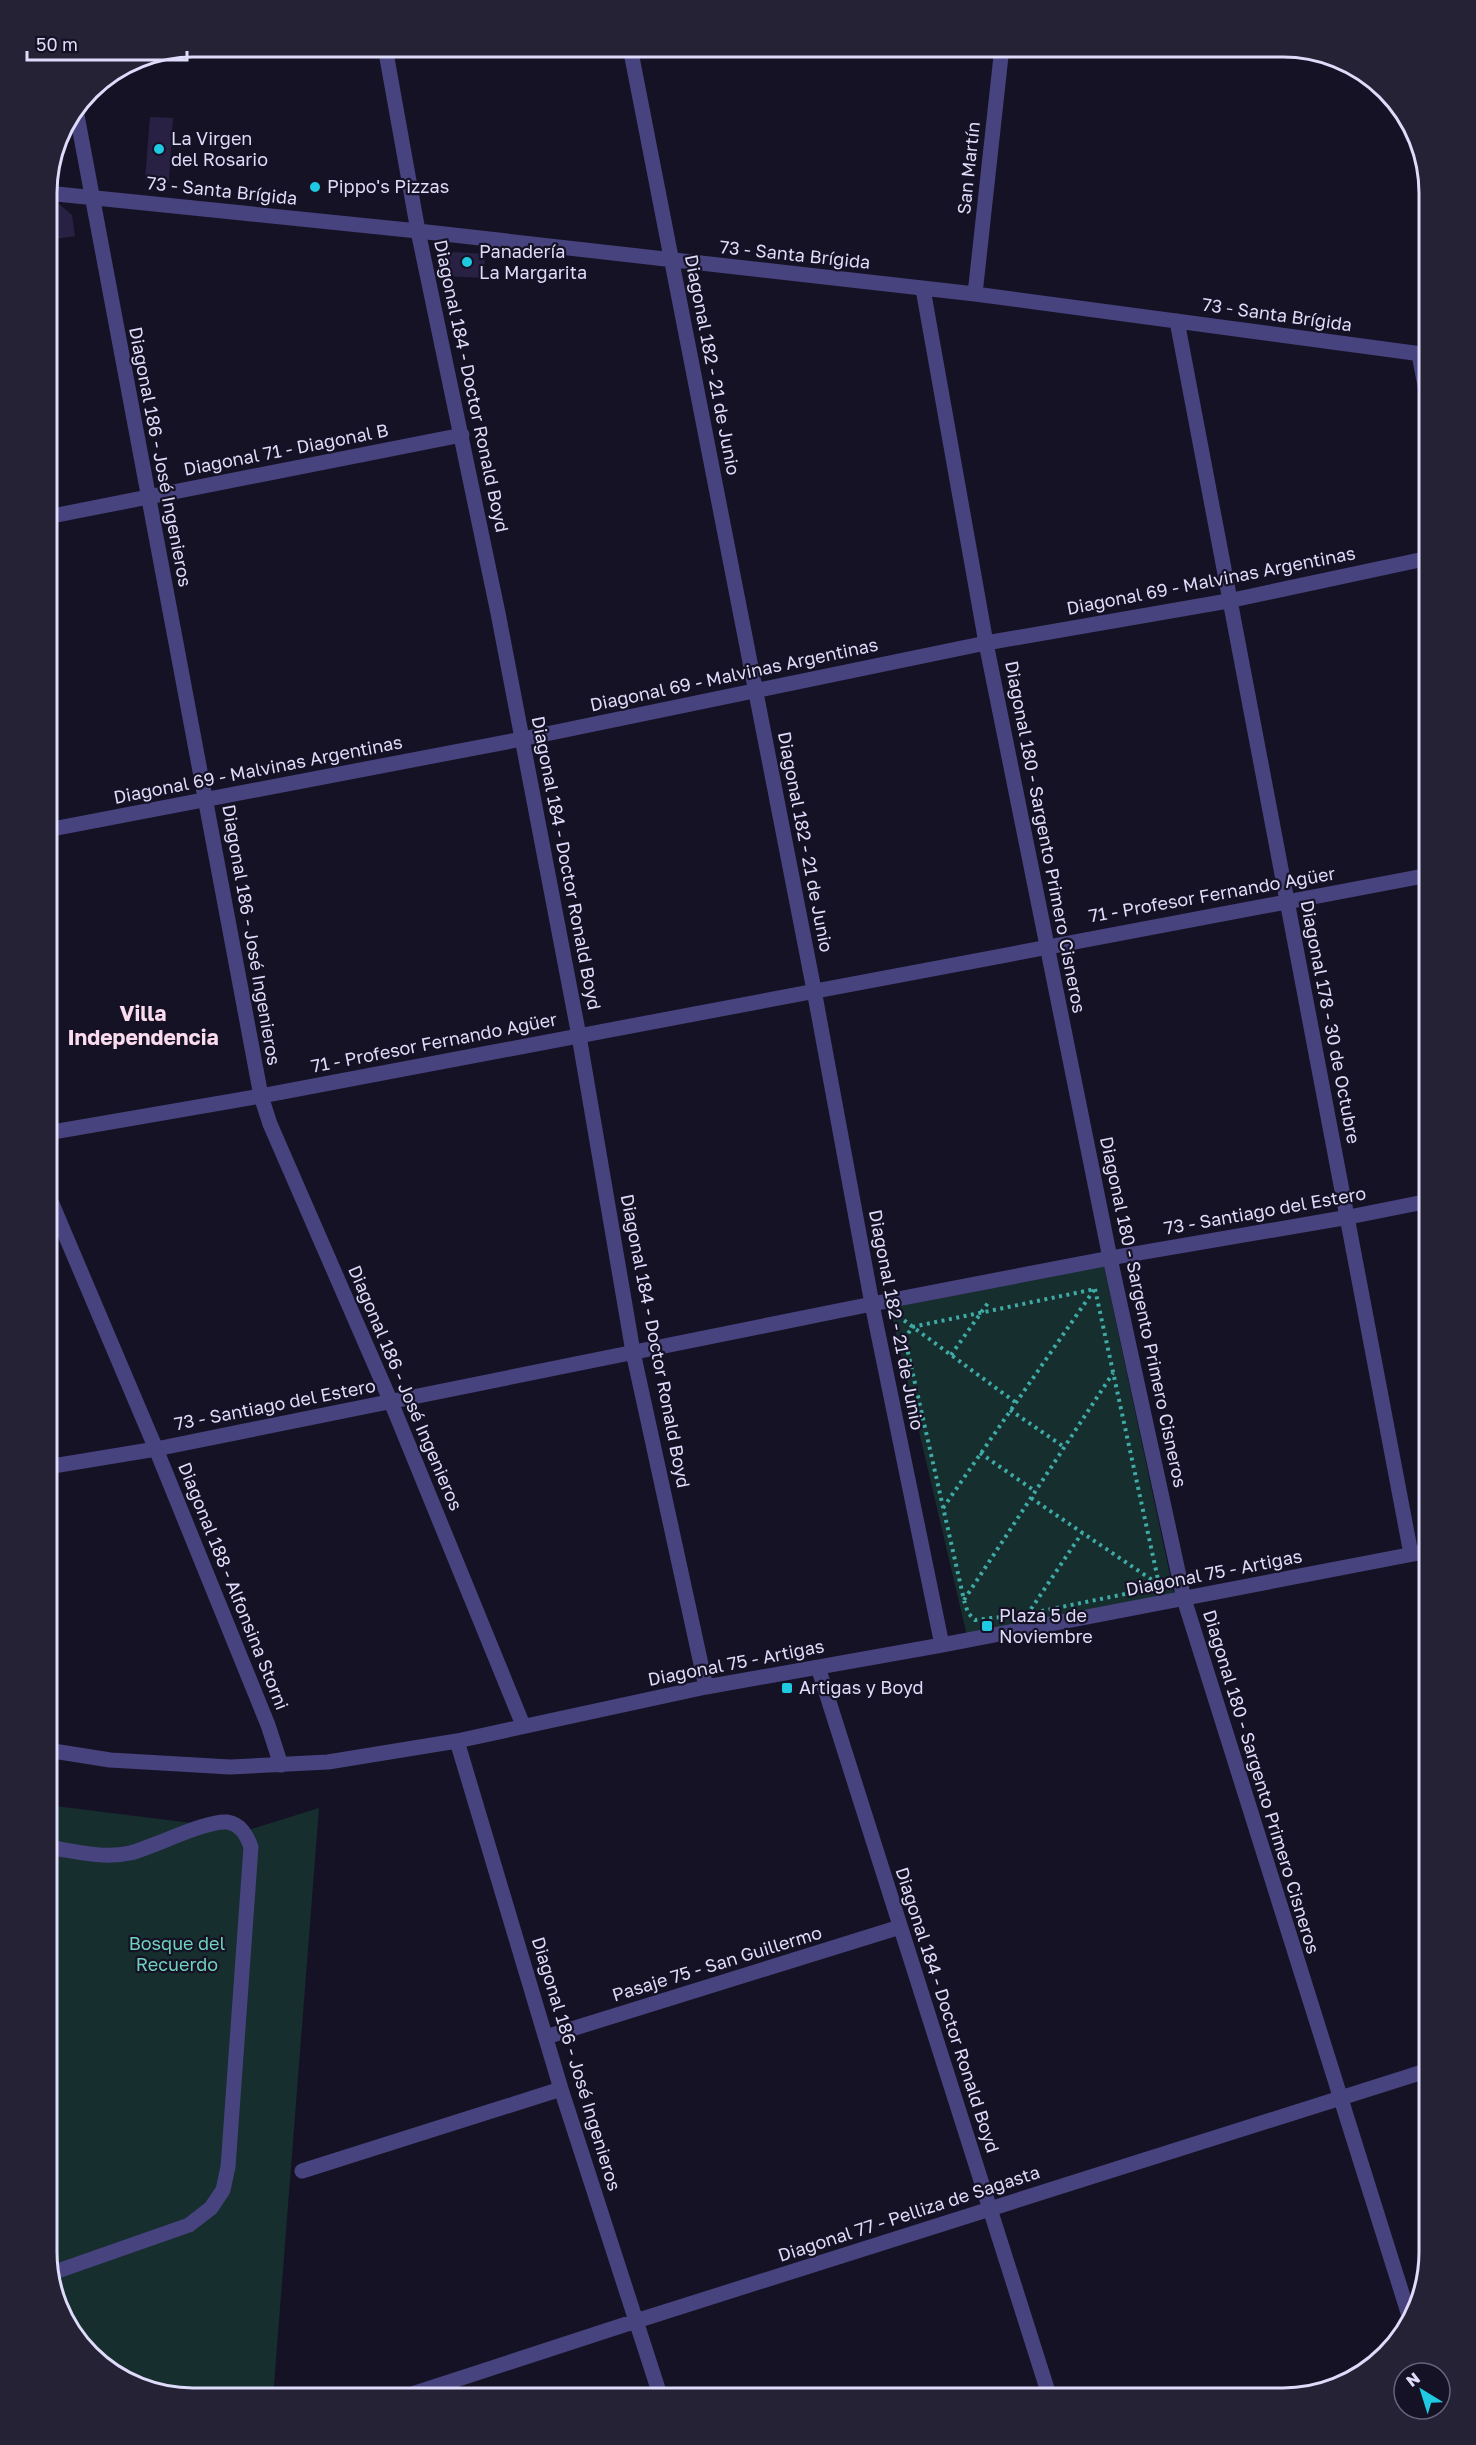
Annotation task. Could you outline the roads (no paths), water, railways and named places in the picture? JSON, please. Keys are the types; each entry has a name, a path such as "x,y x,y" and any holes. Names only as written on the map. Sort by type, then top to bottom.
{"street":[{"name":"Diagonal 184 - Doctor Ronald Boyd","path":"387,57 418,231 462,435 579,1036 633,1352 706,1687"},
{"name":"Diagonal 182 - 21 de Junio","path":"632,57 814,990 872,1304 942,1645"},
{"name":"San Martín","path":"975,294 1001,57"},
{"name":"Diagonal 186 - José Ingenieros","path":"78,121 261,1096 270,1124 391,1402 523,1725"},
{"name":"73 - Santa Brígida","path":"57,194 418,231 975,294 1419,354"},
{"name":"Diagonal 180 - Sargento Primero Cisneros","path":"923,289 986,643 1110,1258 1184,1599 1338,2098 1407,2309"},
{"name":"Diagonal 178 - 30 de Octubre","path":"1178,321 1228,601 1349,1217 1411,1554"},
{"name":"Diagonal 71 - Diagonal B","path":"57,515 462,435"},
{"name":"Diagonal 69 - Malvinas Argentinas","path":"57,828 522,739 986,643 1228,601 1419,560"},
{"name":"71 - Profesor Fernando Agüer","path":"57,1131 261,1096 1419,877"},
{"name":"73 - Santiago del Estero","path":"57,1465 156,1449 1110,1258 1419,1203"},
{"name":"Diagonal 188 - Alfonsina Storni","path":"57,1216 156,1449 268,1725 281,1765"},
{"name":"Diagonal 75 - Artigas","path":"57,1752 110,1760 230,1767 328,1762 457,1741 706,1687 942,1645 1419,1553"},
{"name":"Diagonal 184 - Doctor Ronald Boyd","path":"818,1667 1047,2388"},
{"name":"Diagonal 186 - José Ingenieros","path":"457,1741 561,2089 658,2388"},
{"path":"57,1848 110,1855 130,1852 201,1828 229,1822 242,1829 251,1847 228,2167 223,2190 211,2208 189,2225 58,2272"},
{"name":"Pasaje 75 - San Guillermo","path":"546,2037 900,1927"},
{"name":"Diagonal 77 - Pelliza de Sagasta","path":"431,2388 1419,2073"},
{"path":"302,2171 561,2089"}],"place":[{"name":"La Virgen del Rosario","path":"159,149"},
{"name":"Pippo's Pizzas","path":"315,187"},
{"name":"Panadería La Margarita","path":"467,262"},
{"name":"Plaza 5 de Noviembre","path":"987,1626"},
{"name":"Artigas y Boyd","path":"787,1688"}],"district":[{"name":"Villa Independencia","path":"143,1026"}],"park label":[{"name":"Bosque del Recuerdo","path":"177,1954"}]}
